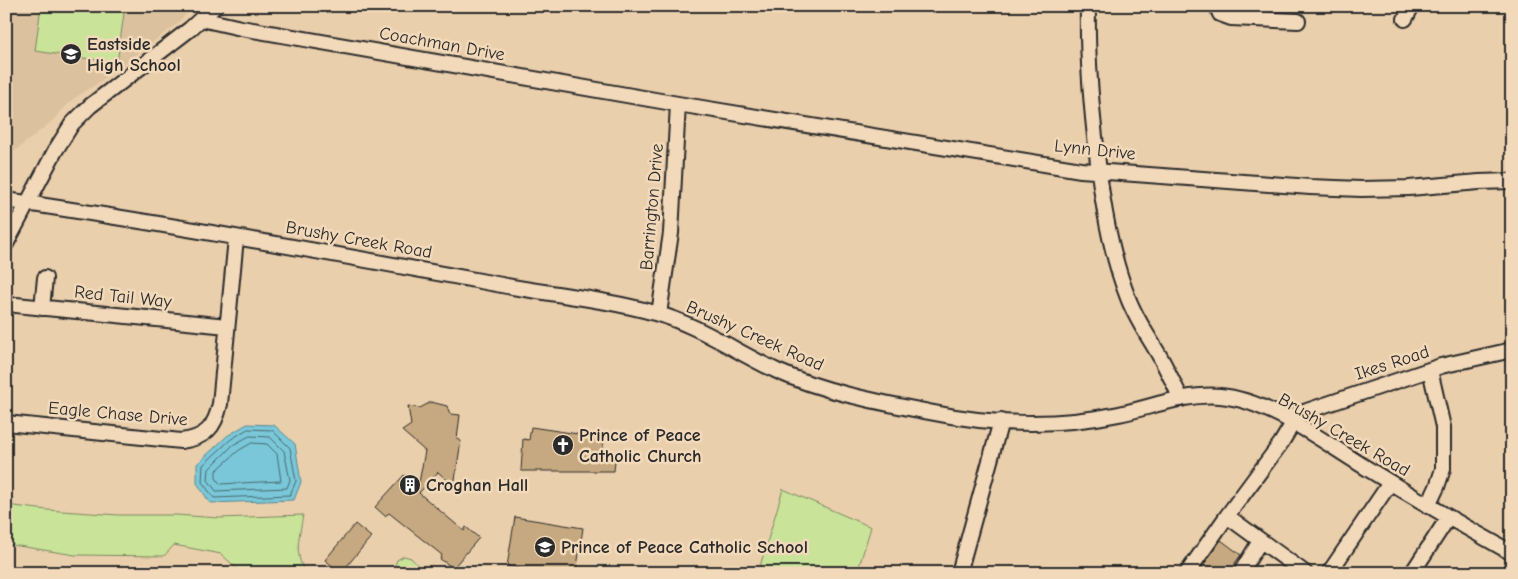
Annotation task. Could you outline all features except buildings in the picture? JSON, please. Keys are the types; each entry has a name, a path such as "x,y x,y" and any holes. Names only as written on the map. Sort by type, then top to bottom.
{"street":[{"path":"6,244 26,203 72,124 90,106 215,6"},
{"path":"1088,6 1088,62 1091,101 1099,171 1112,243 1128,299 1181,399"},
{"path":"1217,6 1220,14 1224,16 1242,12 1298,21"},
{"path":"1405,19 1412,6"},
{"name":"Coachman Drive","path":"201,19 242,28 678,104"},
{"name":"Lynn Drive","path":"678,104 1081,170 1361,189 1409,188 1512,181"},
{"name":"Barrington Drive","path":"659,314 671,233 678,104"},
{"name":"Brushy Creek Road","path":"6,200 387,263 496,284 606,302 659,314 694,327 772,369 814,385 933,413 1001,422 1045,423 1068,422 1120,414 1181,399 1218,396 1241,400 1290,421 1448,518 1512,553"},
{"name":"Eagle Chase Drive","path":"6,423 181,441 200,437 206,433 217,419 220,404 236,238"},
{"path":"42,308 45,278"},
{"name":"Red Tail Way","path":"16,305 227,326"},
{"name":"Ikes Road","path":"1290,421 1430,370 1475,357 1512,350"},
{"path":"1428,506 1443,469 1443,427 1430,370"},
{"path":"1187,573 1276,450 1290,421"},
{"path":"962,572 1001,422"},
{"path":"1329,573 1390,483"},
{"path":"1227,516 1305,573"},
{"path":"1412,573 1448,518"},
{"path":"1243,569 1260,541"}],"shaded area":[{"name":"Eastside High School","path":"6,6 193,6 177,24 95,85 73,99 50,123 6,158"}],"green space":[{"path":"41,6 125,6 117,63 35,51"},
{"path":"783,489 871,527 857,573 758,573"},
{"path":"6,505 119,515 176,515 219,518 303,515 298,551 305,573 242,573 221,554 174,545 164,556 75,555 6,544"},
{"path":"404,556 411,558 420,568 420,573 392,573 397,560"}],"water":[{"path":"247,424 274,425 295,444 301,482 294,500 210,503 197,483 197,464 227,436"}],"place":[{"name":"Eastside High School","path":"71,54"},
{"name":"Prince of Peace Catholic Church","path":"563,445"},
{"name":"Croghan Hall","path":"410,485"},
{"name":"Prince of Peace Catholic School","path":"545,547"}]}
